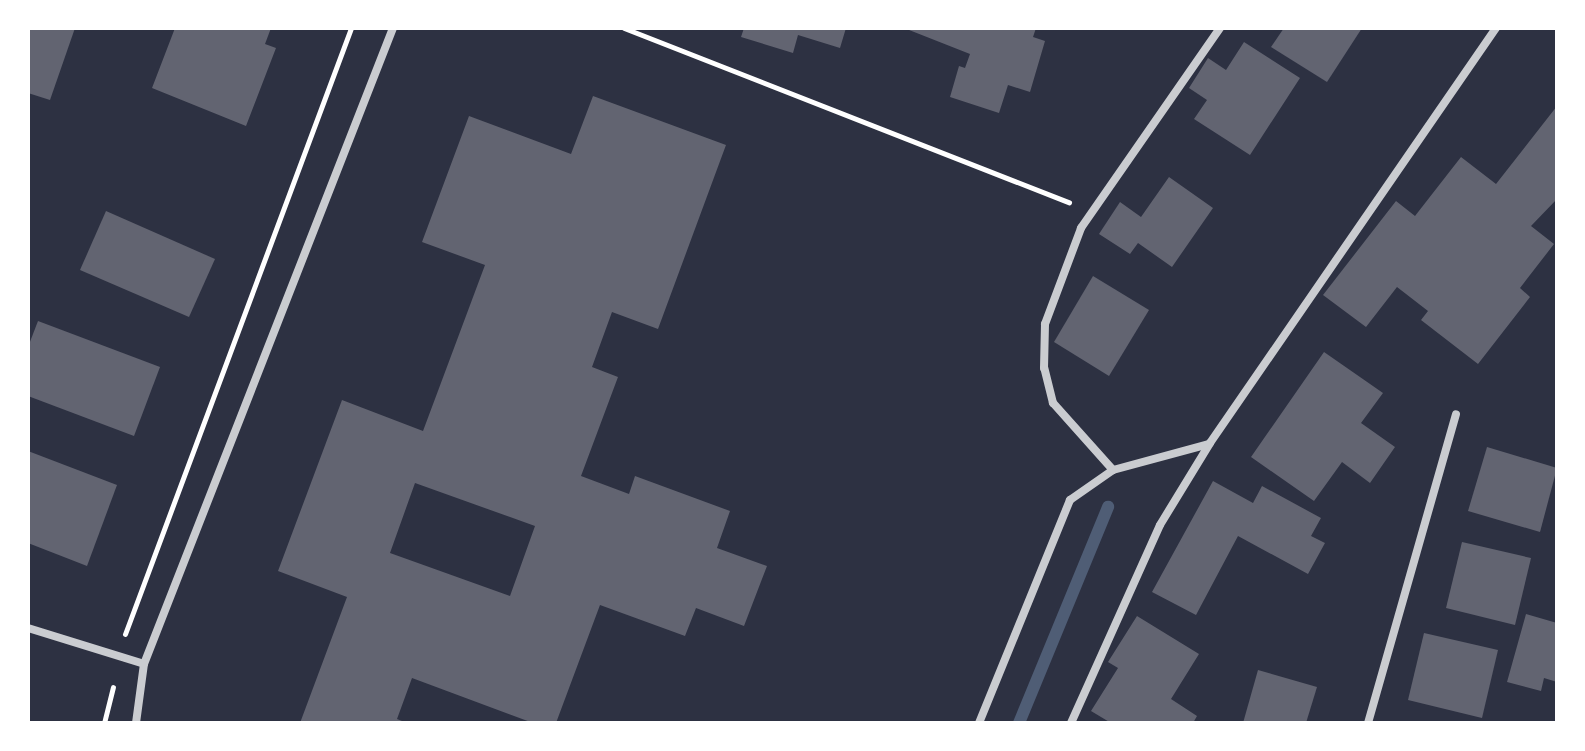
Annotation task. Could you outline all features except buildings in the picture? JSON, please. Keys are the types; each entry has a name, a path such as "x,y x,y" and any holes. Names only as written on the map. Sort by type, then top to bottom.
{"street":[{"path":"136,723 144,664 393,28"},
{"path":"1113,470 1053,403 1044,368 1045,324 1092,211 1220,28"},
{"path":"1071,723 1160,525 1210,443 1496,28"},
{"path":"1368,723 1456,414"},
{"path":"979,723 1070,500 1113,470 1210,443"},
{"path":"28,628 144,664"}],"path":[{"path":"104,723 131,612 351,28"},
{"path":"624,28 1092,211"}],"waterway":[{"path":"1019,723 1108,507"}]}
